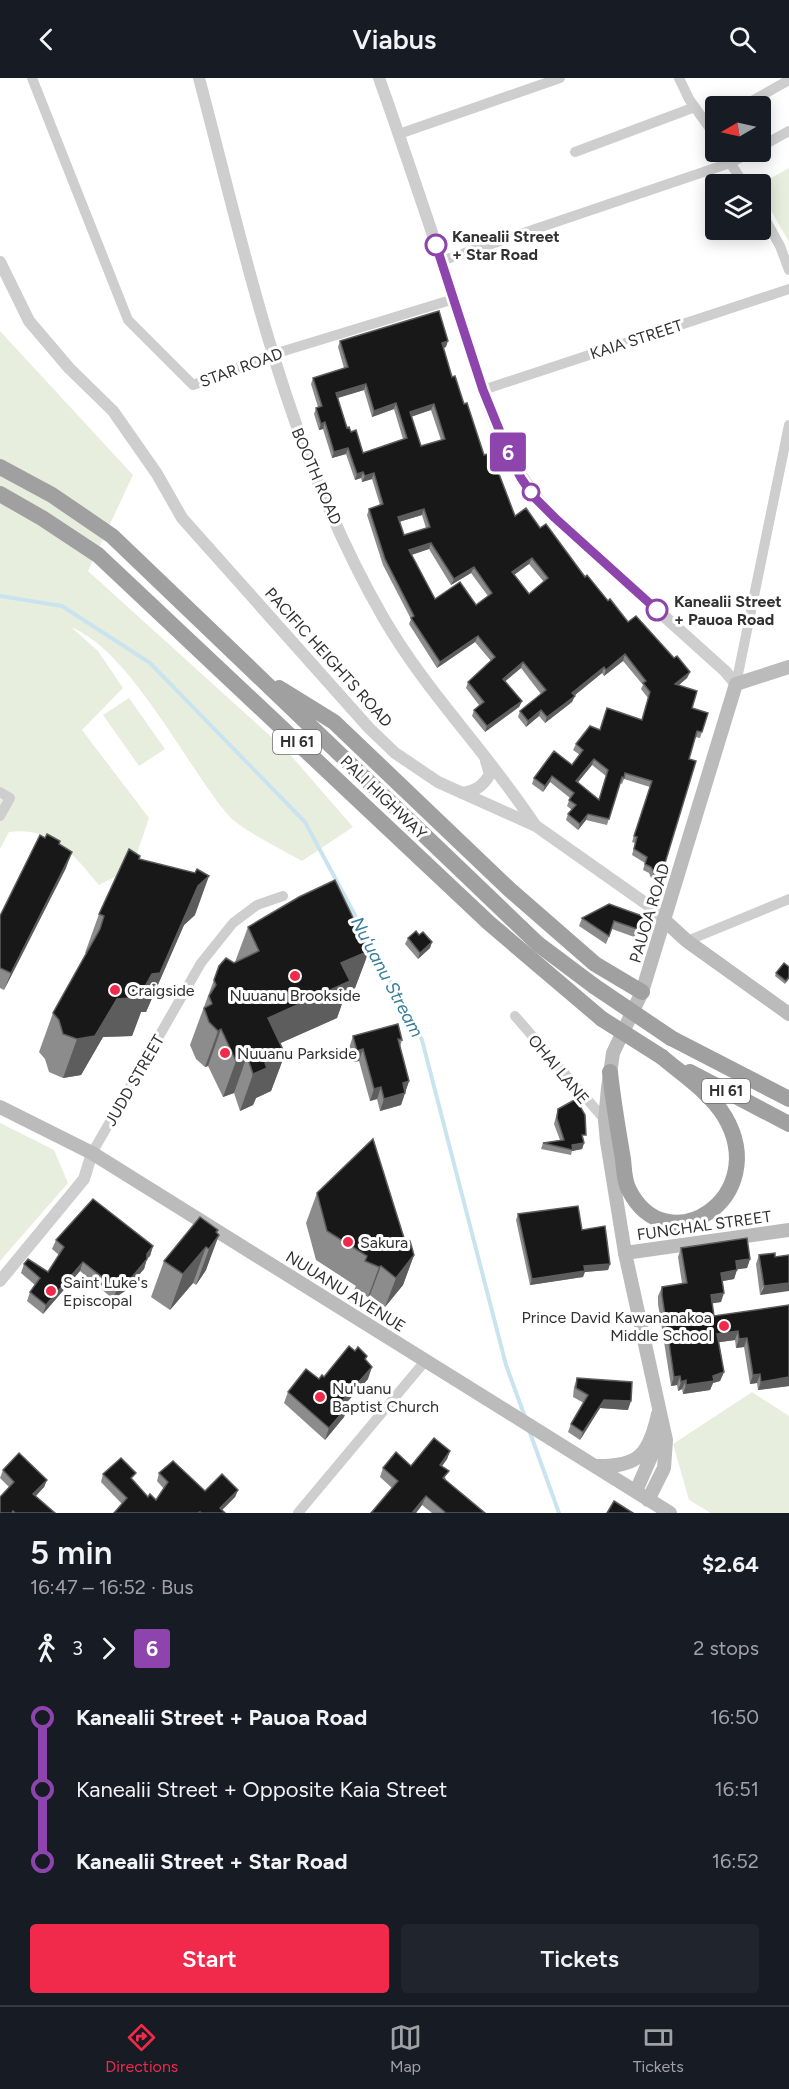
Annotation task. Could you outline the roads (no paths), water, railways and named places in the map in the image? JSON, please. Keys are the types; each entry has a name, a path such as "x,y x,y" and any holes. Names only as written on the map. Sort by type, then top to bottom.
{"highway":[{"name":"PALI HIGHWAY","path":"0,467 52,495 112,536 538,944 594,986 671,1038 789,1099"},
{"name":"PALI HIGHWAY","path":"0,494 42,518 98,555 489,923 583,1005 662,1057 789,1124"},
{"path":"248,668 334,722 509,889 595,964 642,992"},
{"path":"610,1072 628,1188 647,1212 660,1218 695,1220 713,1211 726,1197 735,1175 735,1145 729,1124 714,1103 662,1057"}],"main road":[{"path":"736,684 789,667"},
{"name":"PAUOA ROAD","path":"659,1412 625,1253 605,1120 610,1072 613,1053 642,992 736,684"},
{"name":"PACIFIC HEIGHTS ROAD","path":"664,920 687,941 789,1014"},
{"name":"NUUANU AVENUE","path":"0,1107 92,1153 670,1513"},
{"name":"FUNCHAL STREET","path":"625,1253 789,1230"},
{"path":"593,1466 616,1466 638,1458 652,1441 659,1412"},
{"path":"636,1491 658,1444 659,1412"},
{"path":"648,1500 664,1468 666,1457 665,1433 659,1412"}],"street":[{"name":"STAR ROAD","path":"32,78 128,320 193,385 272,355 454,299"},
{"name":"BOOTH ROAD","path":"199,78 272,355 296,427 330,510 374,600 419,673 482,754 503,777 536,826"},
{"path":"379,78 483,390 511,459 534,497 725,671 736,684"},
{"path":"399,134 560,78"},
{"path":"679,78 695,107 705,116"},
{"path":"761,96 789,80"},
{"path":"575,152 695,107"},
{"path":"771,141 789,131"},
{"path":"441,261 734,162"},
{"path":"730,164 737,174"},
{"path":"771,230 789,270"},
{"name":"PACIFIC HEIGHTS ROAD","path":"0,262 29,321 69,368 113,411 157,474 182,518 369,728 416,767 462,793 536,826 648,905 664,920"},
{"name":"KAIA STREET","path":"483,390 789,289"},
{"name":"PAUOA ROAD","path":"736,684 789,425"},
{"path":"462,793 480,788 490,774 482,754"},
{"path":"0,792 10,798 0,816"},
{"name":"JUDD STREET","path":"0,1281 84,1179 92,1153 201,963 233,922 257,905 283,896"},
{"path":"687,941 789,899"},
{"name":"OHAI LANE","path":"515,1016 605,1120"},
{"path":"298,1513 426,1360"}],"waterway":[{"name":"Nuʻuanu Stream","path":"0,596 62,606 150,663 305,822 422,1040 506,1365 525,1417"},
{"name":"Nuʻuanu Stream","path":"529,1430 559,1513"}],"place":[{"name":"Kanealii Street + Star Road","path":"436,245"},
{"name":"Kanealii Street + Pauoa Road","path":"657,610"},
{"name":"Nuuanu Brookside","path":"295,976"},
{"name":"Craigside","path":"115,990"},
{"name":"Nuuanu Parkside","path":"225,1053"},
{"name":"Sakura","path":"348,1242"},
{"name":"Saint Luke's Episcopal","path":"51,1291"},
{"name":"Prince David Kawananakoa Middle School","path":"724,1326"},
{"name":"Nu'uanu Baptist Church","path":"320,1397"}]}
